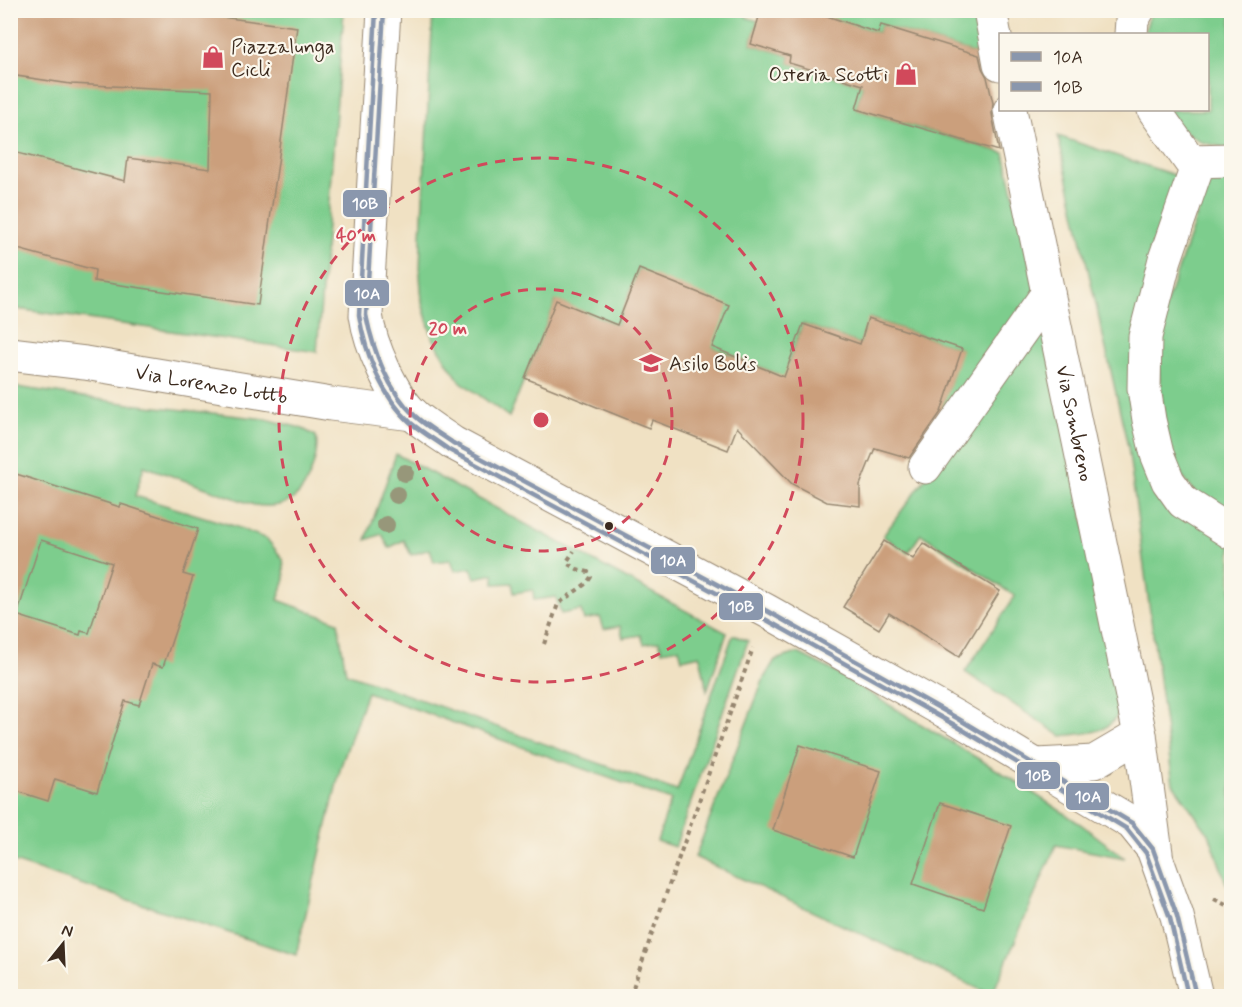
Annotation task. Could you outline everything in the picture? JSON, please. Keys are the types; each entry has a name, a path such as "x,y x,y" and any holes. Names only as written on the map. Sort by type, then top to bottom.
{"street":[{"path":"384,10 366,315 378,359 413,414 453,443 767,611 947,712 1132,823 1154,849 1177,916 1196,996"},
{"path":"990,10 999,59"},
{"path":"1131,33 1132,20 1138,10"},
{"name":"Via Sombreno","path":"1010,111 1140,735 1156,858"},
{"path":"1155,111 1190,161 1232,160"},
{"path":"1199,161 1165,259 1145,337 1144,388 1157,454 1168,481 1183,502 1232,532"},
{"path":"926,467 1048,293"},
{"name":"Via Lorenzo Lotto","path":"10,354 85,363 331,404 413,414"},
{"path":"1037,765 1094,762 1140,735"}],"path":[{"path":"544,644 558,604 589,581 591,577 588,572 567,564 577,545"},
{"path":"630,996 767,611"}],"green space":[{"path":"11,11 344,11 317,352 11,308"},
{"path":"433,11 747,11 746,17 758,21 751,44 790,56 789,63 863,85 856,109 1004,153 1038,299 933,436 961,349 869,318 860,344 803,324 789,362 802,367 755,430 777,374 712,347 639,269 617,325 556,301 509,417 460,381 432,336 422,303 421,237"},
{"path":"810,11 973,11 982,56 881,25 878,33"},
{"path":"1151,11 1231,11 1231,149 1201,142 1178,127 1162,111 1209,111 1209,33 1144,33"},
{"path":"1058,136 1183,178 1137,439 1231,545 1231,887 1226,883 1210,836 1173,784 1128,447"},
{"path":"1231,173 1231,518 1194,492 1168,458 1155,336 1207,186"},
{"path":"1042,320 1123,705 1112,722 1098,731 1061,736 965,672 1015,596 921,534 908,553 883,536"},
{"path":"10,386 130,404 266,419 301,428 316,436 316,456 308,479 298,495 284,504 254,505 144,466 135,496 234,526 267,539 283,559 285,579 278,600 338,622 346,673 677,791 733,635 748,641 675,847 657,841 671,800 367,692 341,766 296,955 11,861"},
{"path":"396,454 727,633 707,691 700,655 682,659 679,648 662,651 659,641 644,644 641,635 623,638 620,626 604,629 600,617 584,620 581,610 561,614 556,597 534,600 533,590 514,593 512,583 494,584 494,574 475,578 471,568 455,571 451,560 434,562 430,549 411,555 404,540 389,548 382,534 366,540"},
{"path":"798,653 828,668 1012,779 1082,825 1125,858 1056,845 992,995 695,857 764,678 775,660"}],"building":[{"path":"10,10 168,10 297,27 258,305 94,281 95,270 10,247 10,151 125,181 128,158 210,169 212,91 71,84 10,75"},
{"name":"Osteria Scotti","path":"761,10 809,10 878,33 881,25 979,55 993,103 992,114 999,151 856,109 863,85 789,63 790,56 751,44"},
{"path":"639,269 729,305 712,347 784,377 803,324 860,344 868,318 962,349 941,412 909,458 875,448 860,485 860,506 827,502 792,484 737,427 728,450 652,420 649,428 525,378 556,300 617,325"},
{"path":"10,472 198,529 183,574 193,577 163,667 152,664 139,705 125,701 97,792 55,779 48,801 10,789 10,613 80,635 81,631 89,633 112,563 41,540 18,612 10,611"},
{"path":"884,541 913,559 923,543 1000,591 959,657 889,613 879,629 843,607"},
{"path":"800,745 881,771 853,857 773,830"},
{"path":"940,803 1011,826 983,908 913,884"}],"transit line":[{"name":"10B","path":"376,10 359,315 370,359 391,400 411,423 449,450 763,618 953,724 1127,829 1146,853 1170,918 1188,996"},
{"name":"10A","path":"384,10 366,315 377,356 389,382 405,406 424,423 453,443 767,611 957,718 1132,823 1153,849 1177,916 1196,996"}],"place":[{"name":"Piazzalunga Cicli","path":"213,57"},
{"name":"Osteria Scotti","path":"906,74"},
{"name":"Asilo Bolis","path":"651,363"}]}
